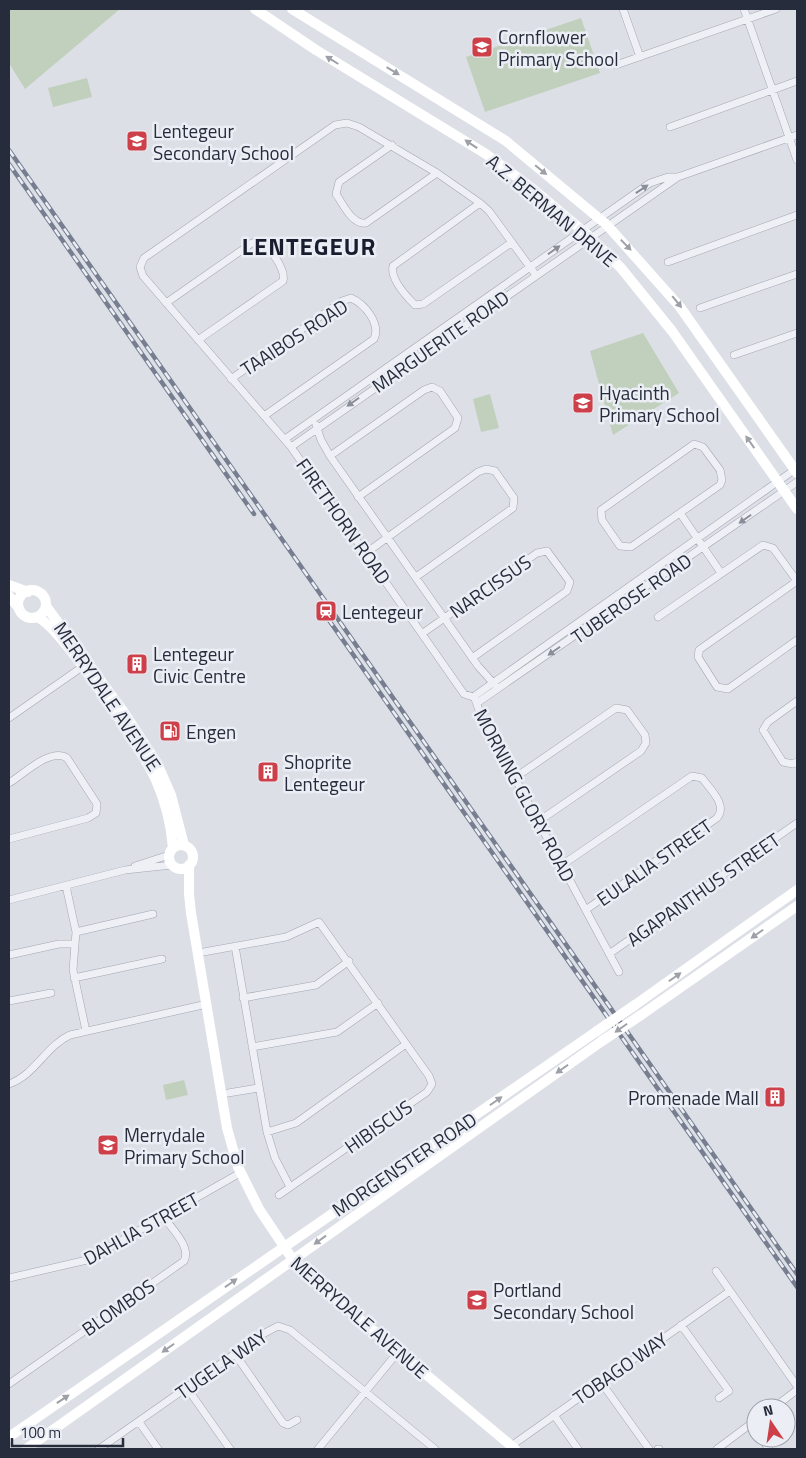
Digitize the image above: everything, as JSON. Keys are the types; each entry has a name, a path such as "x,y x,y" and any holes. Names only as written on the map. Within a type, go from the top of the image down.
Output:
{"main road":[{"name":"A.Z. BERMAN DRIVE","path":"255,9 316,50 486,154 533,189 586,234 621,268 672,331 797,509"},
{"name":"A.Z. BERMAN DRIVE","path":"292,9 506,141 603,222 680,307 797,470"},
{"path":"9,585 28,592 40,593 45,598 46,606 43,613 38,617 26,617 9,596"},
{"path":"19,608 20,600 28,592"},
{"name":"MERRYDALE AVENUE","path":"46,606 135,737 163,799 171,830 171,851"},
{"name":"MERRYDALE AVENUE","path":"38,617 50,625 157,763 166,785 184,846"},
{"path":"184,846 192,853 192,860 189,865 175,867 171,851 184,846"},
{"name":"MERRYDALE AVENUE","path":"189,865 189,894 230,1140 240,1173 254,1201 283,1247 320,1287 513,1448"},
{"name":"MERRYDALE AVENUE","path":"175,867 189,894"},
{"name":"MORGENSTER ROAD","path":"9,1437 635,1005 797,890"},
{"name":"MORGENSTER ROAD","path":"26,1449 602,1041 797,906"}],"street":[{"path":"623,9 640,57"},
{"path":"744,9 797,160"},
{"path":"616,65 776,9"},
{"path":"670,126 797,81"},
{"name":"FIRETHORN ROAD","path":"392,145 353,124 335,125 144,258 140,267 143,276 291,446 464,694 475,700"},
{"path":"586,234 603,222 616,219 678,177 797,135"},
{"path":"437,173 366,223 360,224 354,220 336,194 339,182 392,145 437,173 489,211 511,243 536,274"},
{"path":"603,222 610,211 650,183 668,177 678,177"},
{"path":"480,203 393,266 394,278 411,301 415,305 423,304 511,243"},
{"path":"668,262 797,215"},
{"name":"MARGUERITE ROAD","path":"285,439 529,267 586,234"},
{"name":"MARGUERITE ROAD","path":"291,446 536,274 586,234"},
{"path":"166,303 252,243 258,241 264,244 283,270 283,281 198,340"},
{"path":"700,308 797,274"},
{"name":"TAAIBOS ROAD","path":"231,379 342,301 351,298 359,302 376,325 377,332 374,339 264,416"},
{"path":"734,355 797,333"},
{"path":"330,456 424,390 432,387 440,391 458,418 455,428 358,497"},
{"name":"FIRETHORN ROAD","path":"312,420 318,427 321,440 330,456 358,497 486,678 498,689"},
{"path":"698,444 703,447 720,470 722,480 720,485 680,513 636,544 624,548 620,546 600,515 604,506 689,447 698,444"},
{"path":"366,553 478,472 491,468 499,475 514,498 513,508 416,577"},
{"name":"TUBEROSE ROAD","path":"475,700 493,683 797,470"},
{"name":"TUBEROSE ROAD","path":"475,700 498,689 797,482"},
{"path":"680,513 721,573"},
{"path":"658,617 757,548 768,544 797,581 699,650 698,656 717,687 728,689 797,640"},
{"name":"NARCISSUS","path":"423,633 537,553 547,551 570,582 567,591 472,658"},
{"path":"9,718 82,666"},
{"name":"MORNING GLORY ROAD","path":"475,700 480,713 619,972"},
{"path":"797,701 768,722 763,730 783,762 792,764 797,762"},
{"path":"516,777 616,708 627,710 644,735 646,743 641,751 539,821"},
{"path":"9,783 51,755 60,754 67,758 97,804 96,812 88,818 9,839"},
{"name":"EULALIA STREET","path":"562,865 692,776 702,778 720,804 721,811 717,818 586,909"},
{"name":"AGAPANTHUS STREET","path":"609,954 797,823"},
{"path":"9,900 125,870 171,851"},
{"path":"125,870 175,867"},
{"path":"66,886 76,932 74,978 86,1031"},
{"path":"76,932 152,914"},
{"name":"HIBISCUS","path":"198,953 286,937 318,922 349,961 430,1076 432,1084 428,1092 279,1195"},
{"path":"9,954 59,944 75,944"},
{"path":"235,946 267,1132 275,1158 290,1187"},
{"path":"74,978 162,958"},
{"path":"243,998 316,985 349,961"},
{"path":"9,1001 51,993"},
{"path":"252,1047 337,1032 358,1019 378,1003"},
{"path":"9,1084 22,1078 61,1040 86,1031 207,1004"},
{"path":"267,1132 296,1123 406,1044"},
{"path":"222,1094 258,1088"},
{"name":"DAHLIA STREET","path":"9,1278 87,1260 240,1173"},
{"name":"BLOMBOS","path":"9,1384 184,1261 186,1255 185,1248 163,1216"},
{"path":"716,1271 797,1386"},
{"name":"TOBAGO WAY","path":"513,1448 554,1415 730,1290"},
{"path":"681,1325 729,1391 719,1398"},
{"name":"TUGELA WAY","path":"99,1449 272,1328 285,1327 434,1449"},
{"path":"318,1449 398,1352"},
{"path":"234,1354 283,1423 288,1424 297,1420"},
{"path":"601,1382 648,1449"},
{"path":"187,1388 230,1449"},
{"path":"786,1398 797,1390"},
{"path":"554,1415 578,1449"},
{"path":"138,1422 158,1449"},
{"path":"718,1449 746,1427"}],"green space":[{"path":"9,9 120,9 25,89 9,63"},
{"path":"581,18 600,73 485,112 466,57"},
{"path":"87,78 92,97 53,107 48,88"},
{"path":"643,333 679,393 613,435 590,351"},
{"path":"490,394 499,428 481,432 473,399"},
{"path":"184,1080 188,1095 166,1100 163,1085"}],"railway":[{"path":"9,150 797,1274"},
{"path":"9,164 254,514"},
{"path":"319,606 797,1287"}],"place":[{"name":"Cornflower Primary School","path":"482,47"},
{"name":"Lentegeur Secondary School","path":"137,141"},
{"name":"Hyacinth Primary School","path":"583,403"},
{"name":"Lentegeur","path":"326,611"},
{"name":"Lentegeur Civic Centre","path":"137,664"},
{"name":"Engen","path":"170,731"},
{"name":"Shoprite Lentegeur","path":"268,772"},
{"name":"Promenade Mall","path":"775,1097"},
{"name":"Merrydale Primary School","path":"108,1145"},
{"name":"Portland Secondary School","path":"477,1300"}],"district":[{"name":"LENTEGEUR","path":"309,246"}]}
